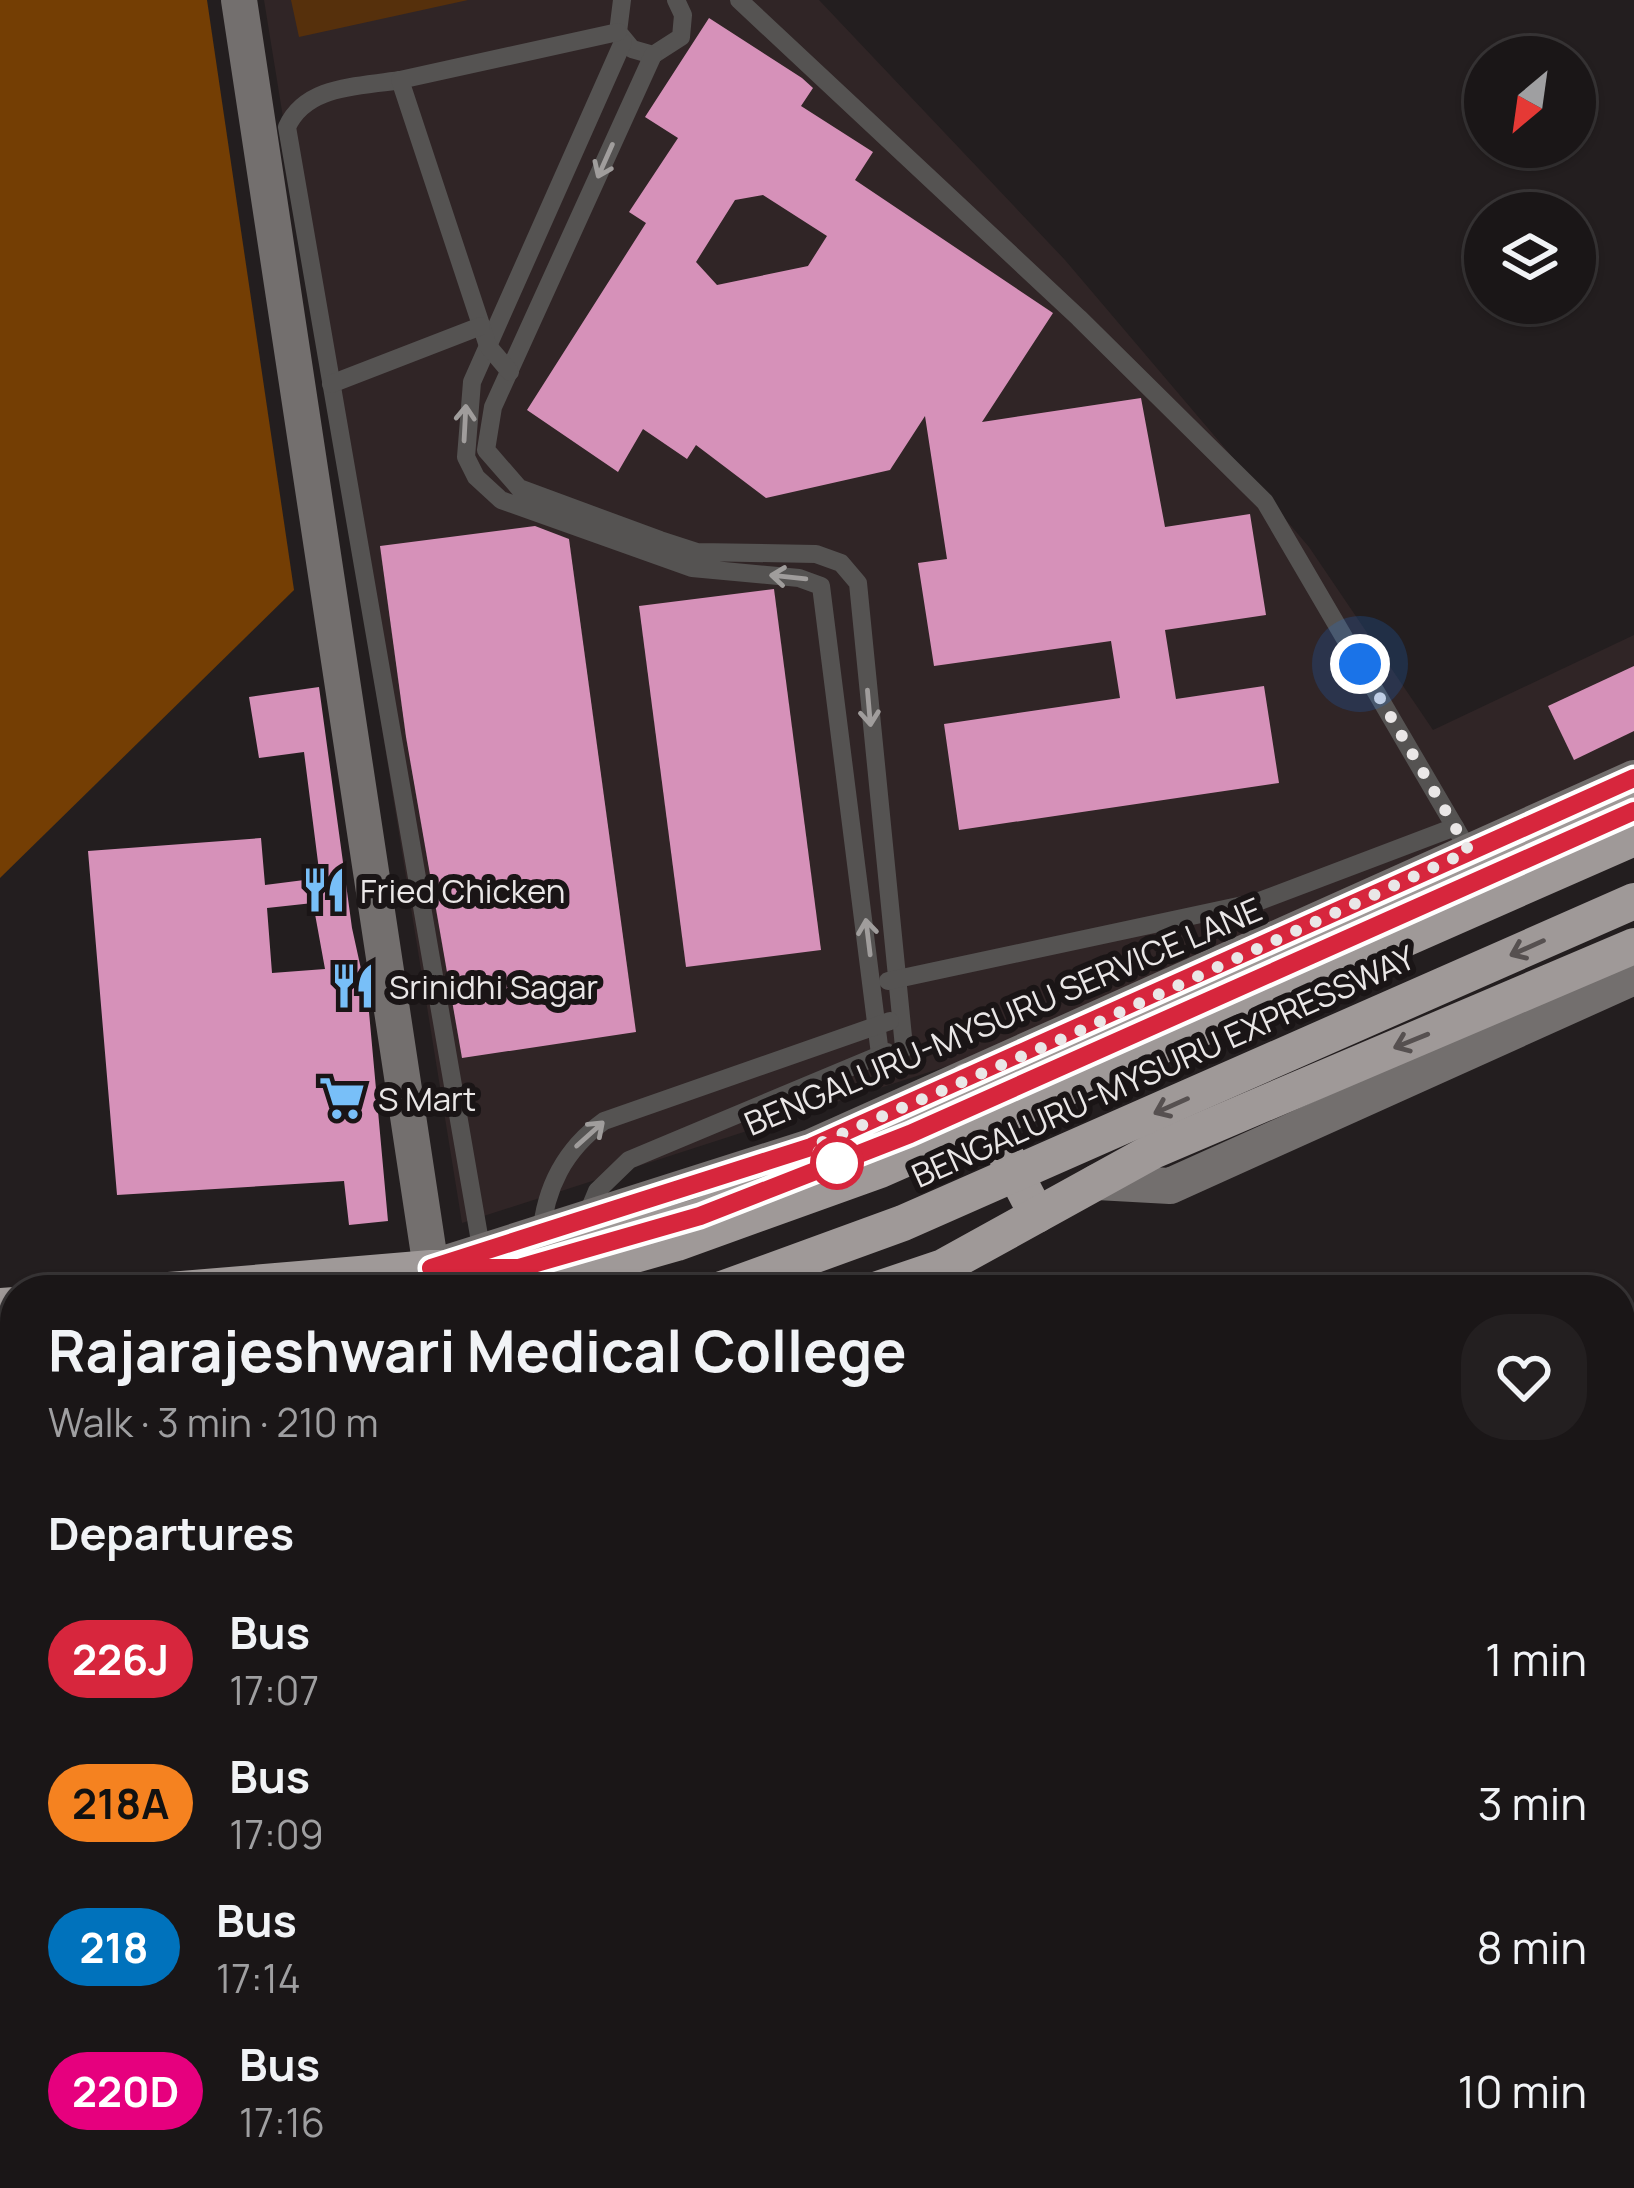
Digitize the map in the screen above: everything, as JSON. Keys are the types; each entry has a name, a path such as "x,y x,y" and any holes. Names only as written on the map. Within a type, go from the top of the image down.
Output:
{"highway":[{"path":"431,1268 519,1268 700,1216 972,1092 1634,811"},
{"path":"564,1275 677,1243 880,1170 1634,838"},
{"name":"BENGALURU-MYSURU EXPRESSWAY","path":"759,1275 943,1206 1634,901"},
{"path":"920,1275 944,1267 1153,1151 1634,946"},
{"path":"972,1092 1037,1215"},
{"name":"BENGALURU-MYSURU SERVICE LANE","path":"348,1275 431,1268"}],"street":[{"path":"239,0 431,1268"},
{"name":"BENGALURU-MYSURU SERVICE LANE","path":"431,1268 972,1092 1462,839 1634,778"},
{"path":"1097,1182 1170,1186 1634,977"}],"lane":[{"path":"622,0 621,37 466,401 463,439 476,477 501,500 694,560 821,586 880,1054"},
{"path":"739,0 1046,286 1265,502 1462,839 1256,902 874,985"},
{"path":"685,1 680,37 653,55 510,372 486,428 486,451 519,488 694,560 816,554 841,563 858,583 904,1047 895,1063 880,1054"},
{"path":"482,1253 456,1127 407,795 287,127 297,105 319,94 621,37 653,55"},
{"path":"400,80 488,346 510,372"},
{"path":"331,384 482,326"},
{"path":"541,1236 553,1180 575,1147 604,1121 899,1017"},
{"path":"584,1222 597,1191 629,1160 880,1054"}],"shaded area":[{"path":"0,0 207,0 294,590 0,878"},
{"path":"264,0 819,0 1065,260 1309,547 1433,730 1634,635 1634,764 951,1065 462,1223"},
{"path":"291,0 468,0 299,37"}],"building":[{"path":"709,18 802,78 813,88 801,106 873,152 855,180 1053,313 982,422 1141,398 1165,527 1250,514 1266,615 1165,630 1176,699 1264,686 1279,783 959,830 944,724 1120,698 1111,641 934,666 918,563 947,559 925,416 890,470 766,498 696,445 687,459 643,429 618,472 527,410 646,223 629,212 678,138 645,117","holes":["763,195 827,236 808,266 717,285 696,262 735,200"]},
{"path":"535,526 569,539 636,1032 462,1058 406,737 380,546"},
{"path":"774,589 821,950 686,967 639,606"},
{"path":"1634,666 1634,731 1574,760 1548,706"},
{"path":"319,687 352,928 368,1001 388,1221 349,1225 344,1181 117,1195 88,851 261,838 265,885 320,878 304,752 259,758 249,697","holes":["313,903 325,969 272,973 267,908"]}],"bus line":[{"name":"226J","path":"1634,778 1064,1038 811,1147 431,1268 519,1268 700,1216 910,1134 1634,811"}],"place":[{"name":"Fried Chicken","path":"324,890"},
{"name":"Srinidhi Sagar","path":"353,986"},
{"name":"S Mart","path":"342,1098"}],"route":[{"path":"837,1163 811,1147 1064,1038 1469,851 1360,664"}]}
